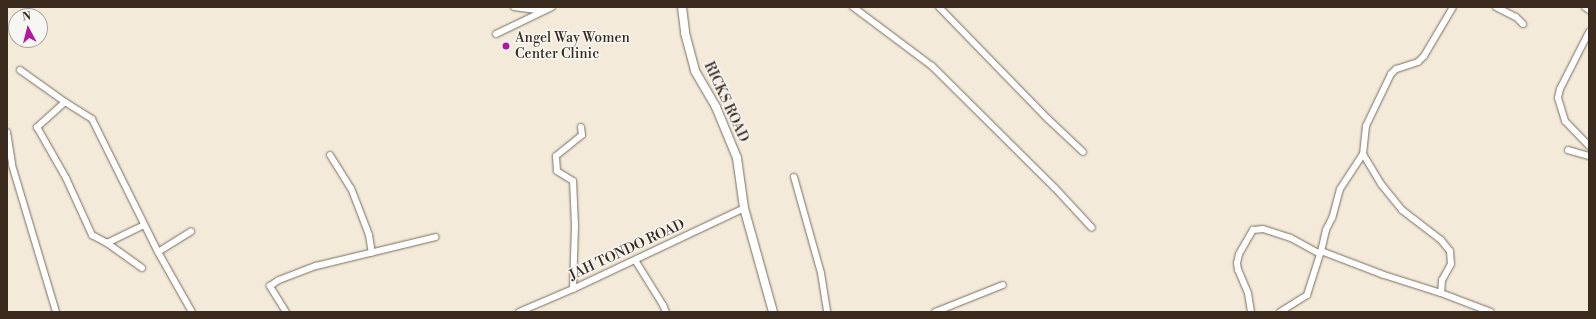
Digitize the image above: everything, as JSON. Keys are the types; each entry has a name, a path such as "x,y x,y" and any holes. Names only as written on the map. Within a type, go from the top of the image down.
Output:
{"street":[{"path":"514,7 542,11"},
{"path":"496,34 552,7"},
{"name":"RICKS ROAD","path":"682,7 685,34 695,71 716,107 737,158 744,208 773,312"},
{"path":"853,7 902,46 914,51 932,66 1055,188 1092,228"},
{"path":"939,7 1048,120 1083,152"},
{"path":"1280,312 1307,295 1340,189 1363,154 1366,126 1391,74 1396,69 1418,62 1424,56 1453,7"},
{"path":"1496,7 1516,17 1523,24"},
{"path":"1586,7 1589,10"},
{"path":"1589,32 1560,88 1558,98 1565,121 1589,146"},
{"path":"20,70 92,119 144,225 192,312"},
{"path":"65,102 37,127 66,178 92,235 107,243 142,268"},
{"path":"573,289 575,226 573,181 557,171 556,156 582,136 581,126"},
{"path":"7,132 12,165 56,312"},
{"path":"1568,150 1589,156"},
{"path":"1363,154 1381,184 1402,210 1442,240 1450,251 1451,264 1442,280 1441,293"},
{"path":"330,155 351,188 369,235 372,253"},
{"path":"794,177 821,273 827,312"},
{"name":"JAH TONDO ROAD","path":"519,312 531,310 744,208"},
{"path":"107,243 144,225"},
{"path":"1251,312 1248,293 1238,270 1237,263 1239,254 1253,230 1263,228 1291,238 1321,253 1441,293 1491,312"},
{"path":"158,252 191,230"},
{"path":"286,312 270,286 275,283 316,266 436,237"},
{"path":"635,260 666,312"},
{"path":"935,312 1004,285"}],"place":[{"name":"Angel Way Women Center Clinic","path":"506,46"}]}
